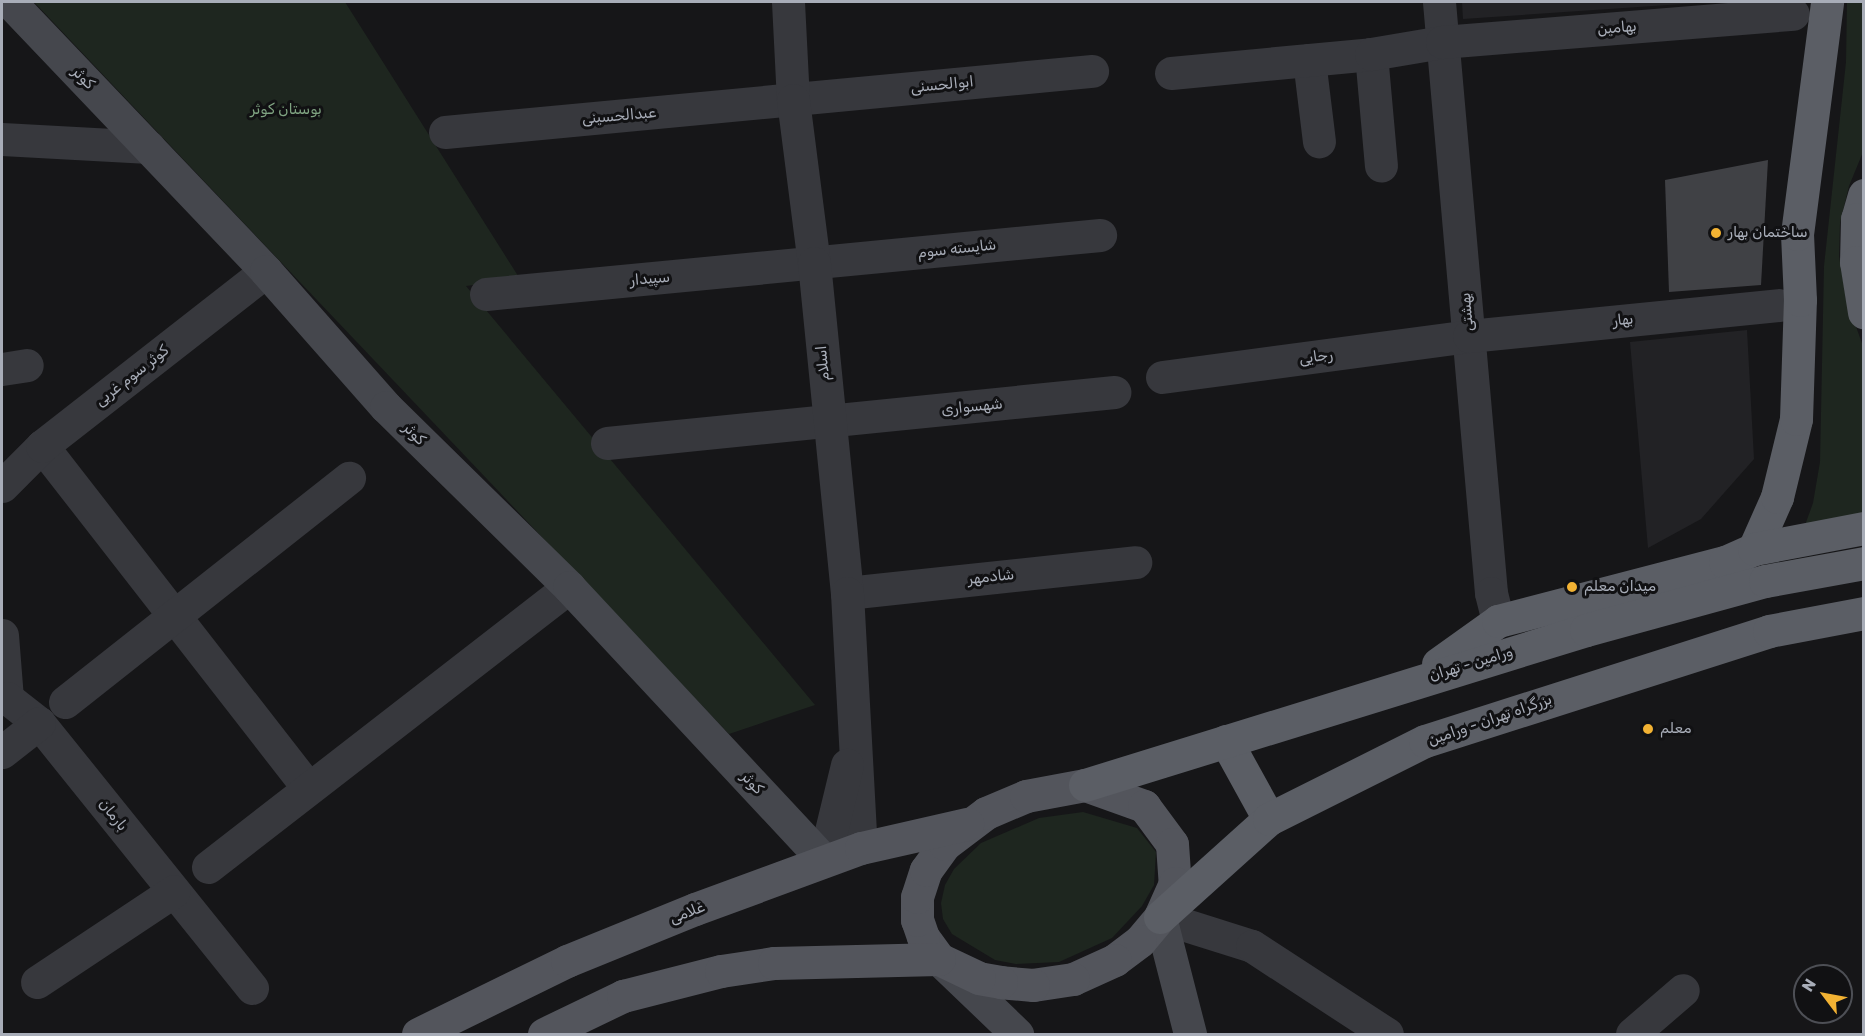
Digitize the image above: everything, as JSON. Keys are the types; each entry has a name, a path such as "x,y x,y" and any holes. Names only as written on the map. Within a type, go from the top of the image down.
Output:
{"highway":[{"path":"1754,549 1777,497 1796,419 1800,300 1797,234 1827,2"},
{"path":"1863,195 1857,219 1856,262 1863,312"},
{"path":"1412,682 1498,621 1725,562 1754,549 1863,528"},
{"name":"ورامین - تهران","path":"1085,785 1412,682 1766,581 1863,563"},
{"name":"بزرگراه تهران - ورامین","path":"1160,917 1269,819 1425,741 1769,631 1863,613"},
{"path":"1226,741 1269,819"}],"main road":[{"name":"کوثر","path":"10,2 266,271 386,407 569,588 825,860"},
{"path":"544,1035 623,996 721,970 774,963 939,959 979,978 1033,985 1073,979 1115,960 1140,941 1160,917 1175,883 1172,844 1144,806 1085,785 1026,796 968,824 926,870 917,897 917,920 923,937 939,959 1017,1035"},
{"name":"غلامی","path":"418,1035 567,961 825,860 861,848 968,824"},
{"path":"1160,917 1190,1035"}],"street":[{"name":"اسلام","path":"788,2 793,100 814,263 847,592 861,848"},
{"name":"بهشتی","path":"1439,2 1491,593 1498,621"},
{"name":"بهامین","path":"1171,73 1371,54 1442,42 1793,14"},
{"path":"1371,54 1381,166"},
{"path":"1309,60 1318,141"},
{"name":"ابوالحسنی","path":"793,100 1092,71"},
{"name":"عبدالحسینی","path":"445,132 793,100"},
{"path":"2,139 149,147"},
{"name":"شایسته سوم","path":"814,263 1100,235"},
{"name":"سپیدار","path":"486,294 814,263"},
{"name":"کوثر سوم غربی","path":"2,486 42,447 266,271"},
{"name":"بهار","path":"1469,336 1778,305"},
{"name":"رجایی","path":"1162,377 1469,336"},
{"name":"شهسواری","path":"607,442 829,423 1114,392"},
{"path":"42,447 309,788"},
{"path":"65,702 349,478"},
{"name":"شادمهر","path":"847,592 1135,562"},
{"path":"208,867 569,588"},
{"name":"بارمان","path":"2,635 7,698 39,723 252,988"},
{"path":"2,752 39,723"},
{"path":"825,860 856,725"},
{"path":"37,982 174,891"},
{"path":"1160,917 1252,946 1387,1035"},
{"path":"1632,1035 1683,990"}],"shaded area":[{"path":"1462,2 1712,2 1463,19"},
{"path":"1747,330 1754,459 1701,519 1648,548 1630,342"}],"green space":[{"name":"بوستان کوثر","path":"34,2 345,2 520,279 466,286 815,705 729,734"},
{"path":"1847,2 1863,2 1863,152 1849,186 1840,223 1839,256 1846,299 1863,346 1863,515 1804,528 1813,503 1820,462 1824,266 1846,62"},
{"path":"1083,812 1137,828 1156,852 1154,885 1142,906 1112,938 1059,962 1016,964 995,960 952,934 943,919 941,903 945,885 954,869 981,843 1039,818"}],"building":[{"name":"ساختمان بهار","path":"1768,160 1761,285 1669,292 1665,180"}],"place":[{"name":"ساختمان بهار","path":"1716,233"},
{"name":"میدان معلم","path":"1572,587"},
{"name":"معلم","path":"1648,729"}]}
